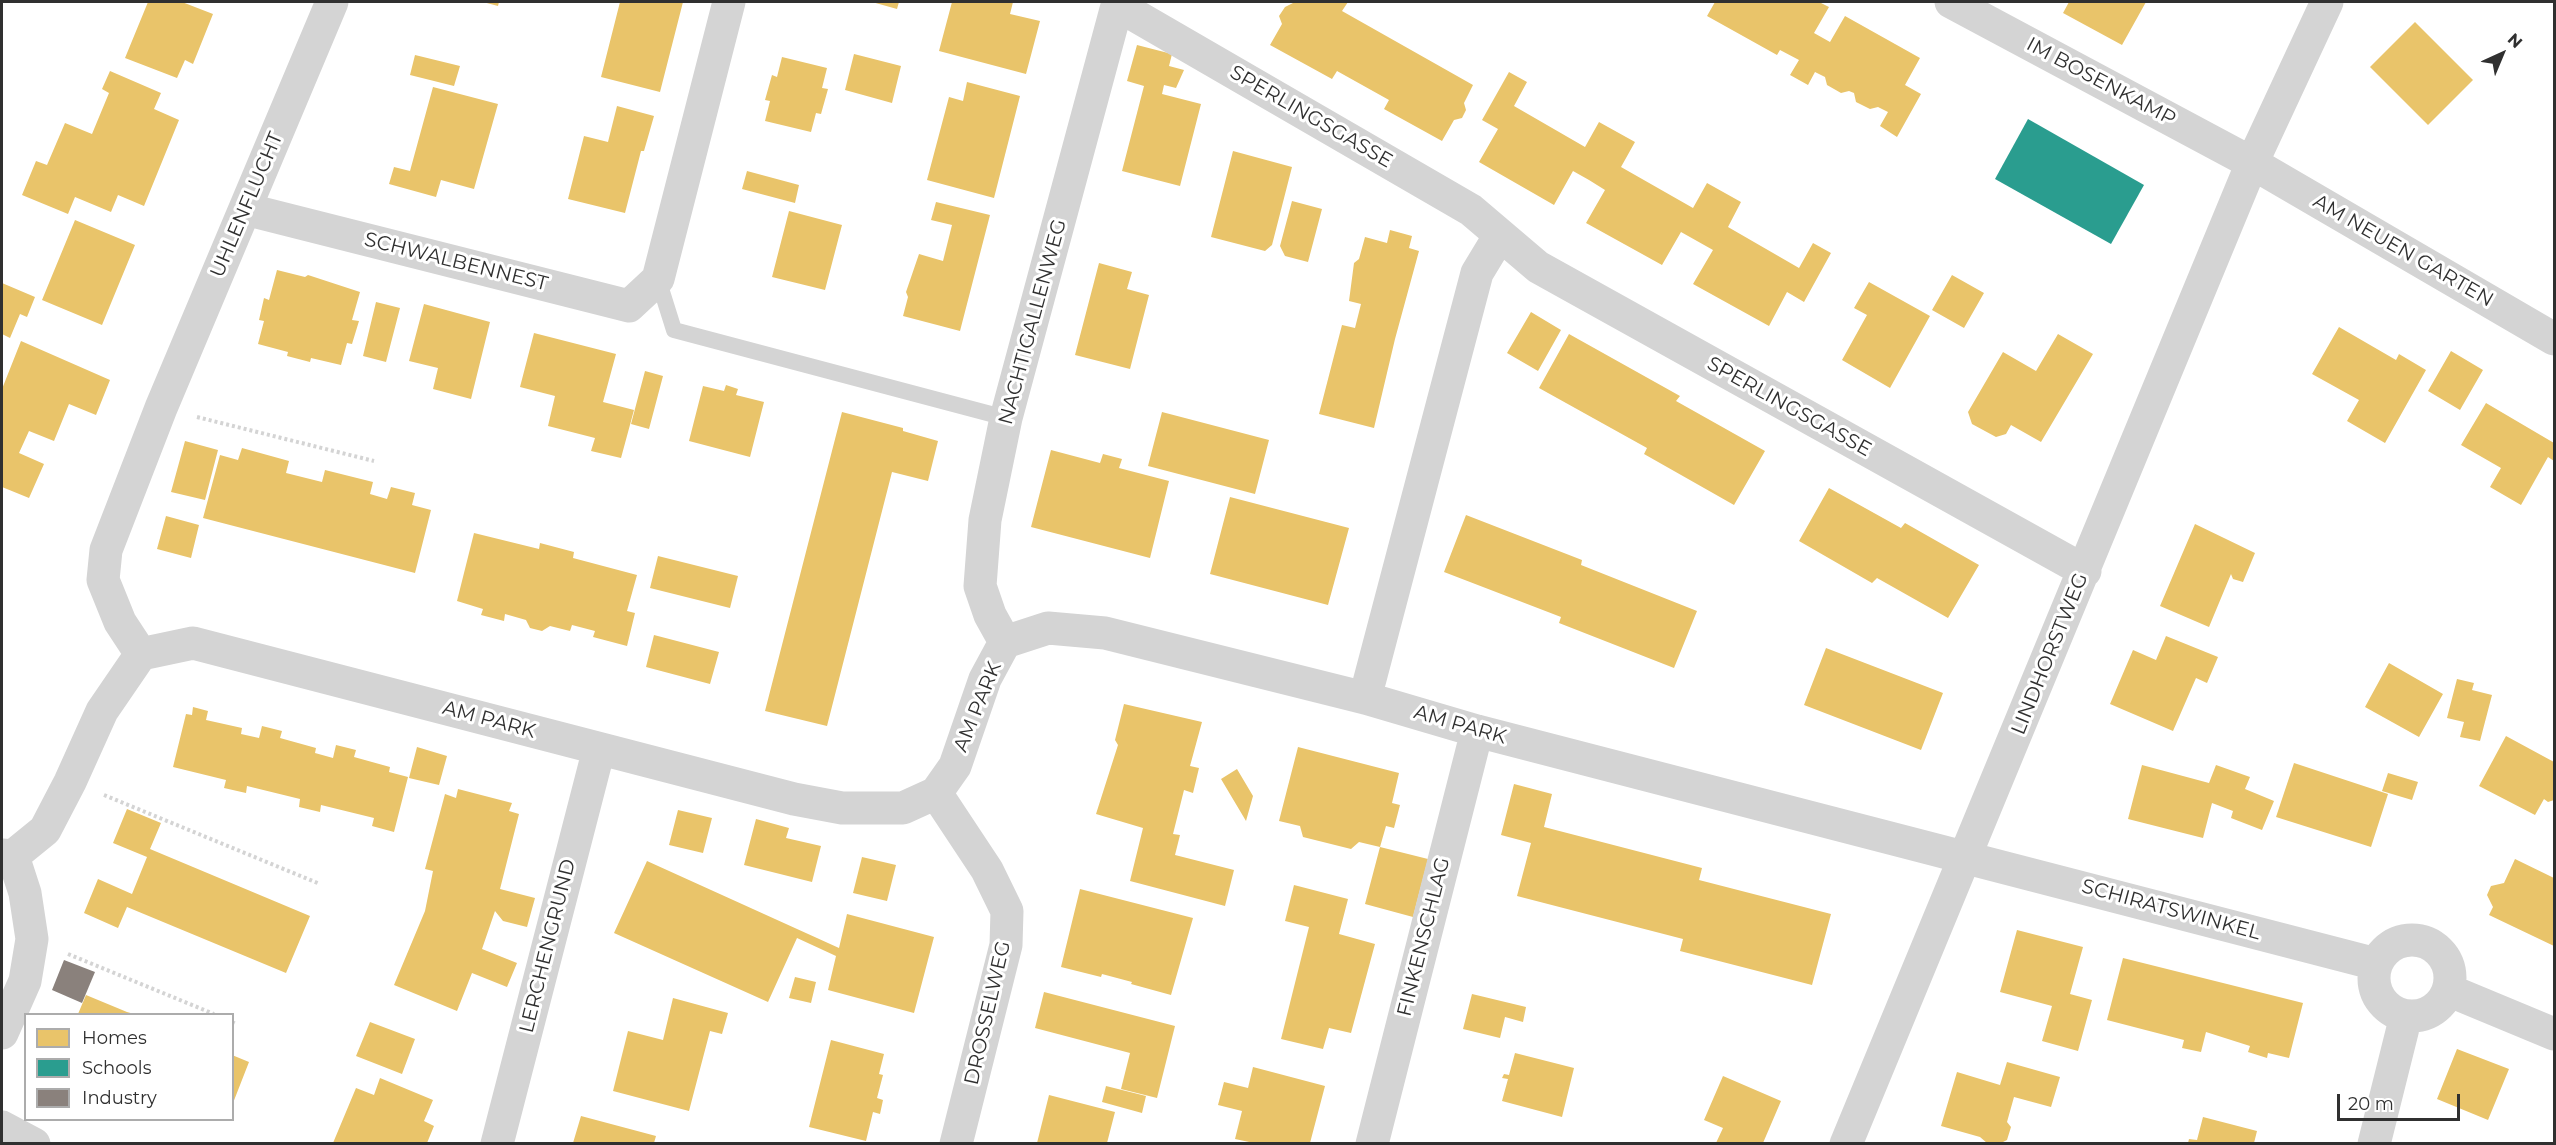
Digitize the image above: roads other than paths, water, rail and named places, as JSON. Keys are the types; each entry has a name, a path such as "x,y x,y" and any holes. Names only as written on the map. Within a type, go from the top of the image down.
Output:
{"street":[{"name":"UHLENFLUCHT","path":"141,654 120,622 103,580 106,550 161,408 332,2"},
{"path":"658,279 729,2"},
{"name":"IM BOSENKAMP","path":"1951,2 2252,163"},
{"name":"LINDHORSTWEG","path":"1846,1143 2085,571 2252,163 2326,2"},
{"name":"SPERLINGSGASSE","path":"1115,3 1471,210 1538,267 2085,571"},
{"name":"NACHTIGALLENWEG","path":"1005,642 990,615 980,586 985,520 1006,418 1115,3"},
{"name":"AM NEUEN GARTEN","path":"2252,163 2554,339"},
{"name":"SCHWALBENNEST","path":"245,209 629,306 658,279"},
{"path":"1365,698 1476,273 1500,235"},
{"name":"AM PARK","path":"141,654 193,643 794,799 842,808 903,808 936,794 955,766 985,679 1005,642 1048,628 1105,633 1365,698 1477,731 1966,857"},
{"path":"2,1033 25,981 32,939 25,893 7,855 45,830 70,782 102,711 141,654"},
{"name":"FINKENSCHLAG","path":"1372,1143 1477,731"},
{"name":"LERCHENGRUND","path":"497,1143 599,749"},
{"name":"DROSSELWEG","path":"936,794 987,870 1007,911 1006,945 956,1143"},
{"name":"SCHIRATSWINKEL","path":"1966,857 2376,964"},
{"path":"2410,940 2425,942 2437,950 2446,961 2450,975 2448,990 2442,1002 2432,1011 2419,1016 2406,1016 2393,1011 2376,991 2373,978 2376,964 2384,951 2396,943 2410,940"},
{"path":"2448,990 2554,1034"},
{"path":"2374,1143 2406,1016"},
{"path":"2,1127 34,1143"}],"lane":[{"path":"658,279 674,330 1006,418"}]}
